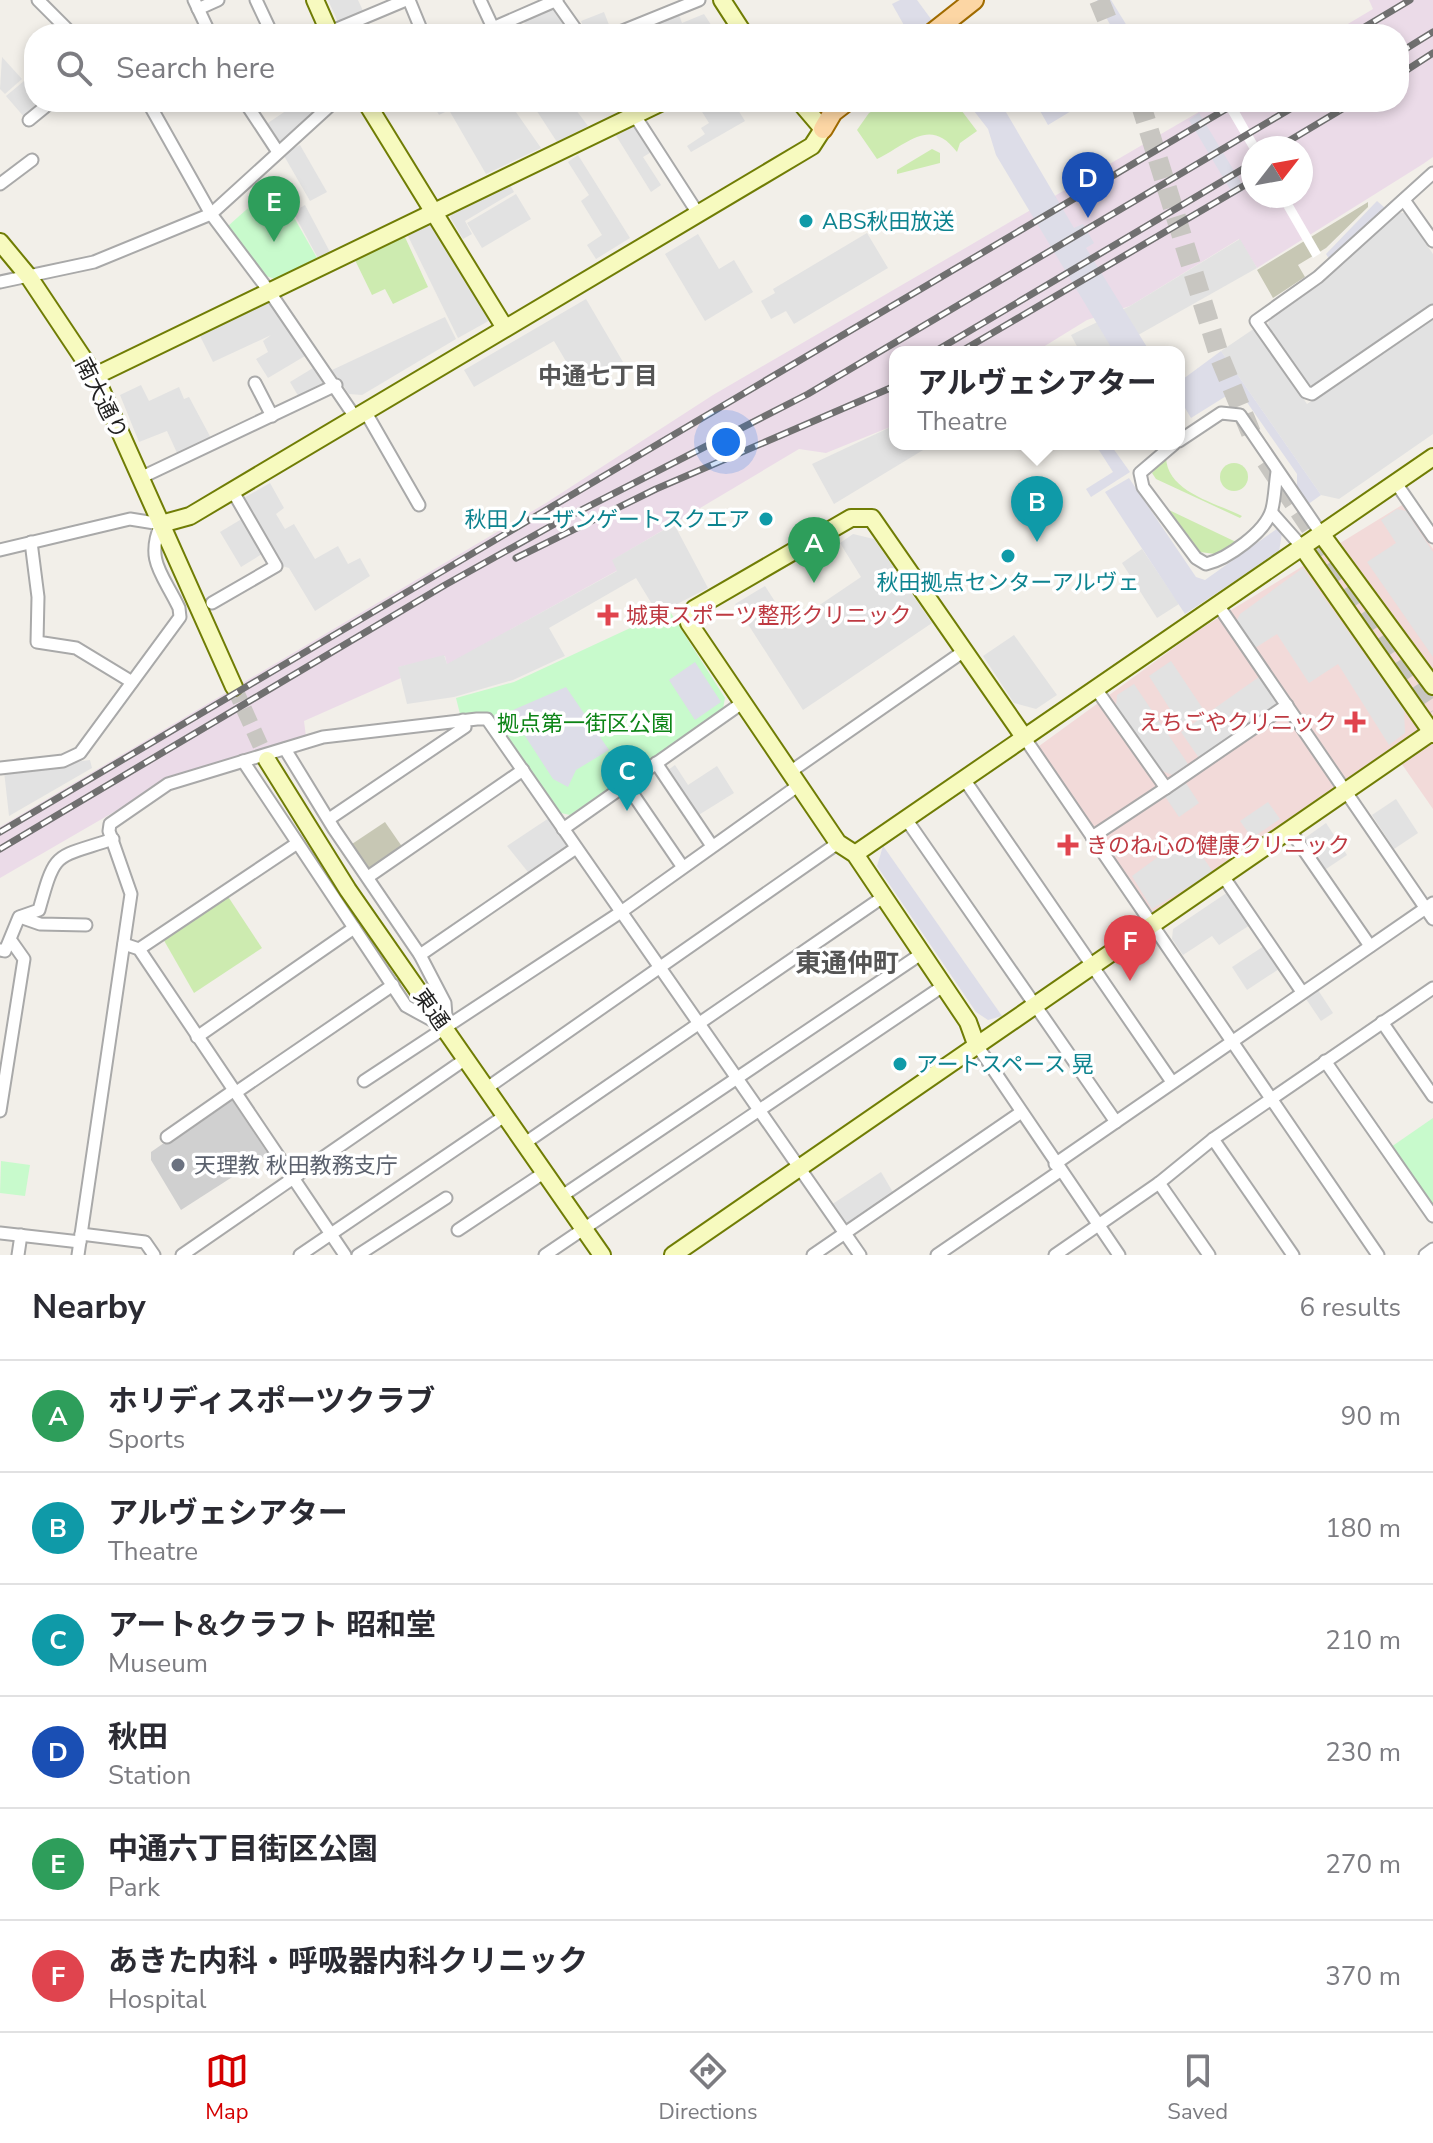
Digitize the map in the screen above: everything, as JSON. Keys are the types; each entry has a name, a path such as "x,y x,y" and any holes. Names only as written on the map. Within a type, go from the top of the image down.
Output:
{"main road":[{"path":"944,24 974,0"},
{"path":"823,129 833,112"}],"street":[{"path":"38,0 62,24"},
{"path":"205,24 196,5 218,0"},
{"path":"256,0 267,24"},
{"path":"315,0 324,24"},
{"path":"350,24 408,0 419,24"},
{"path":"480,0 491,24"},
{"path":"508,24 556,0 572,24"},
{"path":"640,24 699,0"},
{"path":"722,0 738,24"},
{"path":"29,120 39,112"},
{"path":"154,112 211,214 360,414 419,505"},
{"path":"252,112 278,152"},
{"path":"0,282 94,262 211,214 323,112"},
{"path":"372,112 505,328"},
{"path":"95,376 434,211 624,112"},
{"path":"632,112 699,215"},
{"path":"0,550 130,519 161,524 190,516 812,146 823,129 809,112"},
{"path":"0,184 32,160"},
{"path":"1433,173 1318,277 1256,321 1306,392 1312,394 1433,311"},
{"path":"1404,200 1433,241"},
{"name":"南大通り","path":"0,242 29,277 95,376 161,524"},
{"path":"255,383 272,416"},
{"path":"140,478 336,385"},
{"path":"1185,437 1221,413 1240,415 1277,472 1433,686"},
{"path":"1167,450 1140,473 1143,487 1196,558 1206,564 1216,562 1254,535 1272,513 1277,472"},
{"path":"855,854 1433,457"},
{"path":"1396,483 1433,537"},
{"path":"212,603 276,566 232,490"},
{"path":"673,1255 1433,732 1303,548 1272,513"},
{"path":"1119,1255 1020,1113 976,1044 968,1022 855,854 838,843 689,623 694,609 851,518 872,518 1378,1255"},
{"path":"0,768 73,759 180,617 179,608 153,556 152,546 161,524"},
{"path":"161,524 234,687"},
{"path":"31,542 38,597 37,642 76,648 132,682"},
{"path":"1218,605 1429,906 1433,919"},
{"path":"364,1081 621,912 712,846 794,779 964,651"},
{"path":"1096,689 1166,788"},
{"path":"563,829 742,703"},
{"path":"1092,837 1287,705"},
{"path":"78,1255 131,894 110,824 168,784 323,737 487,719 860,1255"},
{"path":"329,819 465,727 463,720"},
{"path":"285,749 420,955 445,1003 447,1029"},
{"name":"東通","path":"267,760 348,890 602,1255"},
{"path":"243,761 406,1006 447,1029"},
{"path":"656,763 712,846"},
{"path":"368,877 523,770"},
{"path":"964,779 1172,1082"},
{"path":"626,784 682,866"},
{"path":"906,819 1116,1122"},
{"path":"1290,830 1370,946"},
{"path":"19,917 39,910 51,866 58,858 113,839"},
{"path":"487,1088 838,843"},
{"path":"139,949 296,844"},
{"path":"420,955 576,848"},
{"path":"1223,876 1302,992"},
{"path":"525,1143 883,897"},
{"path":"937,1255 1172,1082 1429,906"},
{"path":"19,917 40,924 86,925"},
{"path":"0,950 5,951 12,942 19,917"},
{"path":"197,1037 354,928"},
{"path":"0,1111 24,959 12,942"},
{"path":"124,944 139,949 345,1255"},
{"path":"562,1196 921,954"},
{"path":"167,1137 393,985"},
{"path":"545,1255 943,986"},
{"path":"1055,1255 1159,1183 1213,1139 1433,988"},
{"path":"1382,1022 1433,1096"},
{"path":"182,1255 467,1058"},
{"path":"1325,1061 1433,1216"},
{"path":"813,1255 1020,1113"},
{"path":"300,1255 506,1115"},
{"path":"1213,1139 1293,1255"},
{"path":"458,1230 545,1172"},
{"path":"1159,1183 1209,1255"},
{"path":"358,1255 446,1198"},
{"path":"0,1233 145,1242 154,1255"},
{"path":"18,1255 21,1235"},
{"path":"1425,1255 1433,1249"}],"shaded area":[{"path":"328,0 358,0 364,13 339,24"},
{"path":"900,0 917,0 935,24 903,24 892,4"},
{"path":"1097,0 1111,0 1126,24 1110,24"},
{"path":"1369,0 1433,0 1433,157 1257,268 1239,239 1130,306 1087,320 1045,346 889,346 889,427 826,453 799,449 613,560 618,570 447,665 445,656 399,667 401,678 304,721 306,737 164,783 0,878 0,827 546,503 713,395 1199,112 1409,112 1409,24 1348,24 1373,9"},
{"path":"554,4 568,24 525,24 522,18"},
{"path":"604,12 609,24 582,24 581,21"},
{"path":"678,12 682,23 704,14 710,24 649,24"},
{"path":"2,57 22,79 5,94 0,89"},
{"path":"24,81 24,112 32,112 25,118 6,96"},
{"path":"284,112 318,112 284,141 275,140 265,125"},
{"path":"450,112 516,112 541,148 486,174"},
{"path":"538,112 578,112 588,126 557,142"},
{"path":"702,112 739,112 745,121 691,152 687,146 705,134 701,128 709,123"},
{"path":"975,112 1006,112 1074,228 1083,224 1094,243 1086,248 1146,346 1110,346 996,155 988,129"},
{"path":"1041,112 1069,112 1048,125"},
{"path":"1199,113 1241,182 1241,192 1234,196 1189,120"},
{"path":"630,124 639,130 653,151 643,157 661,185 651,192 615,134"},
{"path":"300,145 327,192 310,201 283,154"},
{"path":"578,155 630,238 596,259 587,245 602,235 581,201 589,195 568,162"},
{"path":"509,183 514,192 465,221 472,234 463,239 450,217 454,212"},
{"path":"516,194 531,219 482,248 467,223"},
{"path":"1377,201 1385,208 1331,262 1326,254"},
{"path":"1368,202 1368,207 1326,248 1298,265 1305,277 1273,298 1257,270"},
{"path":"305,205 331,254 319,260 293,212"},
{"path":"1395,212 1405,213 1433,254 1433,305 1315,386 1306,384 1268,329 1269,318 1320,283"},
{"path":"430,221 492,319 458,338 407,234"},
{"path":"867,233 888,268 794,324 786,311 771,319 761,301 775,293 773,289"},
{"path":"698,234 719,269 734,260 753,292 705,321 665,254"},
{"path":"1240,239 1257,268 1119,346 1077,346 1071,335 1130,306"},
{"path":"586,299 623,362 581,387 554,341 474,387 464,370"},
{"path":"264,302 270,303 305,356 268,378 256,359 268,352 263,341 271,335 213,362 199,334"},
{"path":"445,317 456,339 362,395 349,394 332,370"},
{"path":"1433,318 1433,434 1339,499 1321,495 1221,351 1255,328 1307,404"},
{"path":"1221,351 1321,495 1307,505 1297,490 1297,474 1244,398 1231,393 1191,418 1185,408 1185,378"},
{"path":"313,368 326,388 300,399 290,382"},
{"path":"141,385 149,401 179,387 184,399 189,397 212,440 178,455 167,431 139,442 120,395"},
{"path":"889,428 889,450 923,450 834,504 812,464"},
{"path":"1099,450 1114,450 1130,472 1091,497 1086,489 1113,472"},
{"path":"1129,478 1196,577 1205,580 1278,528 1282,533 1279,552 1185,614 1105,492"},
{"path":"270,483 284,508 276,514 285,529 294,524 315,559 338,546 348,564 360,558 370,576 315,611 289,568 282,566 242,499"},
{"path":"1402,505 1433,549 1433,809 1399,760 1157,926 1035,749 1197,631"},
{"path":"1397,509 1406,511 1433,552 1433,657 1367,562 1396,543 1381,520"},
{"path":"245,517 265,552 241,567 220,532"},
{"path":"674,524 708,588 658,614 636,578 549,628 565,656 513,680 454,697 407,704 398,667 444,655 447,664 617,571 612,560"},
{"path":"853,534 874,539 932,623 803,710 735,604 765,586 790,625 861,577 840,543"},
{"path":"1142,549 1179,604 1157,618 1122,563"},
{"path":"1303,568 1404,710 1405,733 1389,745 1338,664 1309,683 1277,634 1255,648 1237,620 1240,614"},
{"path":"1014,635 1057,695 1036,709 1014,703 983,656"},
{"path":"1171,661 1203,709 1180,725 1149,676"},
{"path":"695,662 721,702 695,720 669,680"},
{"path":"1259,677 1278,703 1199,758 1181,732"},
{"path":"1134,684 1188,764 1172,775 1160,770 1116,706 1117,695"},
{"path":"566,687 609,750 576,770 568,787 553,779 514,719 513,710"},
{"path":"90,760 92,768 9,816 4,771"},
{"path":"675,765 688,785 717,766 734,793 697,816 668,770"},
{"path":"1184,780 1199,803 1179,817 1164,795"},
{"path":"1396,799 1418,833 1394,849 1372,815"},
{"path":"1268,802 1280,819 1252,838 1240,821"},
{"path":"549,818 567,846 528,872 507,846"},
{"path":"385,822 403,848 374,868 368,868 352,844"},
{"path":"1326,823 1347,855 1323,871 1302,840"},
{"path":"1188,835 1213,872 1152,909 1132,876"},
{"path":"883,846 1002,1016 988,1020 976,1012 877,866"},
{"path":"1228,892 1250,925 1219,945 1212,936 1183,955 1172,939 1173,929"},
{"path":"1264,946 1279,969 1247,990 1232,967"},
{"path":"1316,987 1333,1013 1321,1021 1304,996"},
{"name":"天理教 秋田教務支庁","path":"230,1097 268,1154 181,1210 151,1160 151,1152"},
{"path":"881,1172 894,1194 845,1224 831,1205"}],"green space":[{"path":"963,112 977,131 960,143 957,152 947,141 928,134 918,136 877,159 857,130 869,113"},
{"path":"932,149 940,153 940,163 897,174 897,170"},
{"path":"275,184 317,258 275,279 266,276 228,226"},
{"path":"404,235 428,287 393,304 385,289 372,295 354,258"},
{"path":"1166,457 1168,469 1183,487 1242,516 1240,518 1156,479 1152,473"},
{"path":"1234,463 1244,467 1248,477 1244,487 1234,491 1224,487 1220,477 1224,467"},
{"path":"1169,510 1236,542 1215,554 1200,552"},
{"name":"拠点第一街区公園","path":"669,610 725,698 723,709 570,815 561,813 492,715 461,718 456,698 514,682"},
{"path":"227,895 262,948 194,993 162,937"},
{"path":"1433,1118 1433,1210 1391,1147"},
{"path":"1,1161 30,1165 25,1196 0,1193"}],"pier":[{"path":"1228,112 1240,112 1253,136 1242,136"},
{"path":"1284,208 1295,208 1321,253 1313,258"}],"tunnel":[{"path":"1099,0 1109,24"},
{"path":"1143,112 1220,358 1251,433"},
{"path":"1266,461 1433,711"},
{"path":"234,687 267,760"}],"railway":[{"path":"1370,24 1410,0"},
{"path":"1409,47 1433,32"},
{"path":"1409,69 1433,53"},
{"path":"0,832 1221,112"},
{"path":"889,346 1285,112"},
{"path":"1297,136 1337,112"},
{"path":"944,346 1241,170"},
{"path":"970,346 1241,187"},
{"path":"0,849 445,585 560,521 808,394 889,346"},
{"path":"516,558 656,489 889,389"}],"place":[{"name":"秋田","path":"1088,218"},
{"name":"ABS秋田放送","path":"806,221"},
{"name":"中通六丁目街区公園","path":"274,242"},
{"name":"秋田ノーザンゲートスクエア","path":"766,519"},
{"name":"アルヴェシアター","path":"1037,542"},
{"name":"秋田拠点センターアルヴェ","path":"1008,556"},
{"name":"ホリディスポーツクラブ","path":"814,583"},
{"name":"城東スポーツ整形クリニック","path":"608,615"},
{"name":"えちごやクリニック","path":"1355,722"},
{"name":"アート&クラフト 昭和堂","path":"627,811"},
{"name":"きのね心の健康クリニック","path":"1068,845"},
{"name":"あきた内科・呼吸器内科クリニック","path":"1130,981"},
{"name":"アートスペース 晃","path":"900,1064"},
{"name":"天理教 秋田教務支庁","path":"178,1165"}],"district":[{"name":"中通七丁目","path":"598,376"},
{"name":"東通仲町","path":"847,963"}]}
